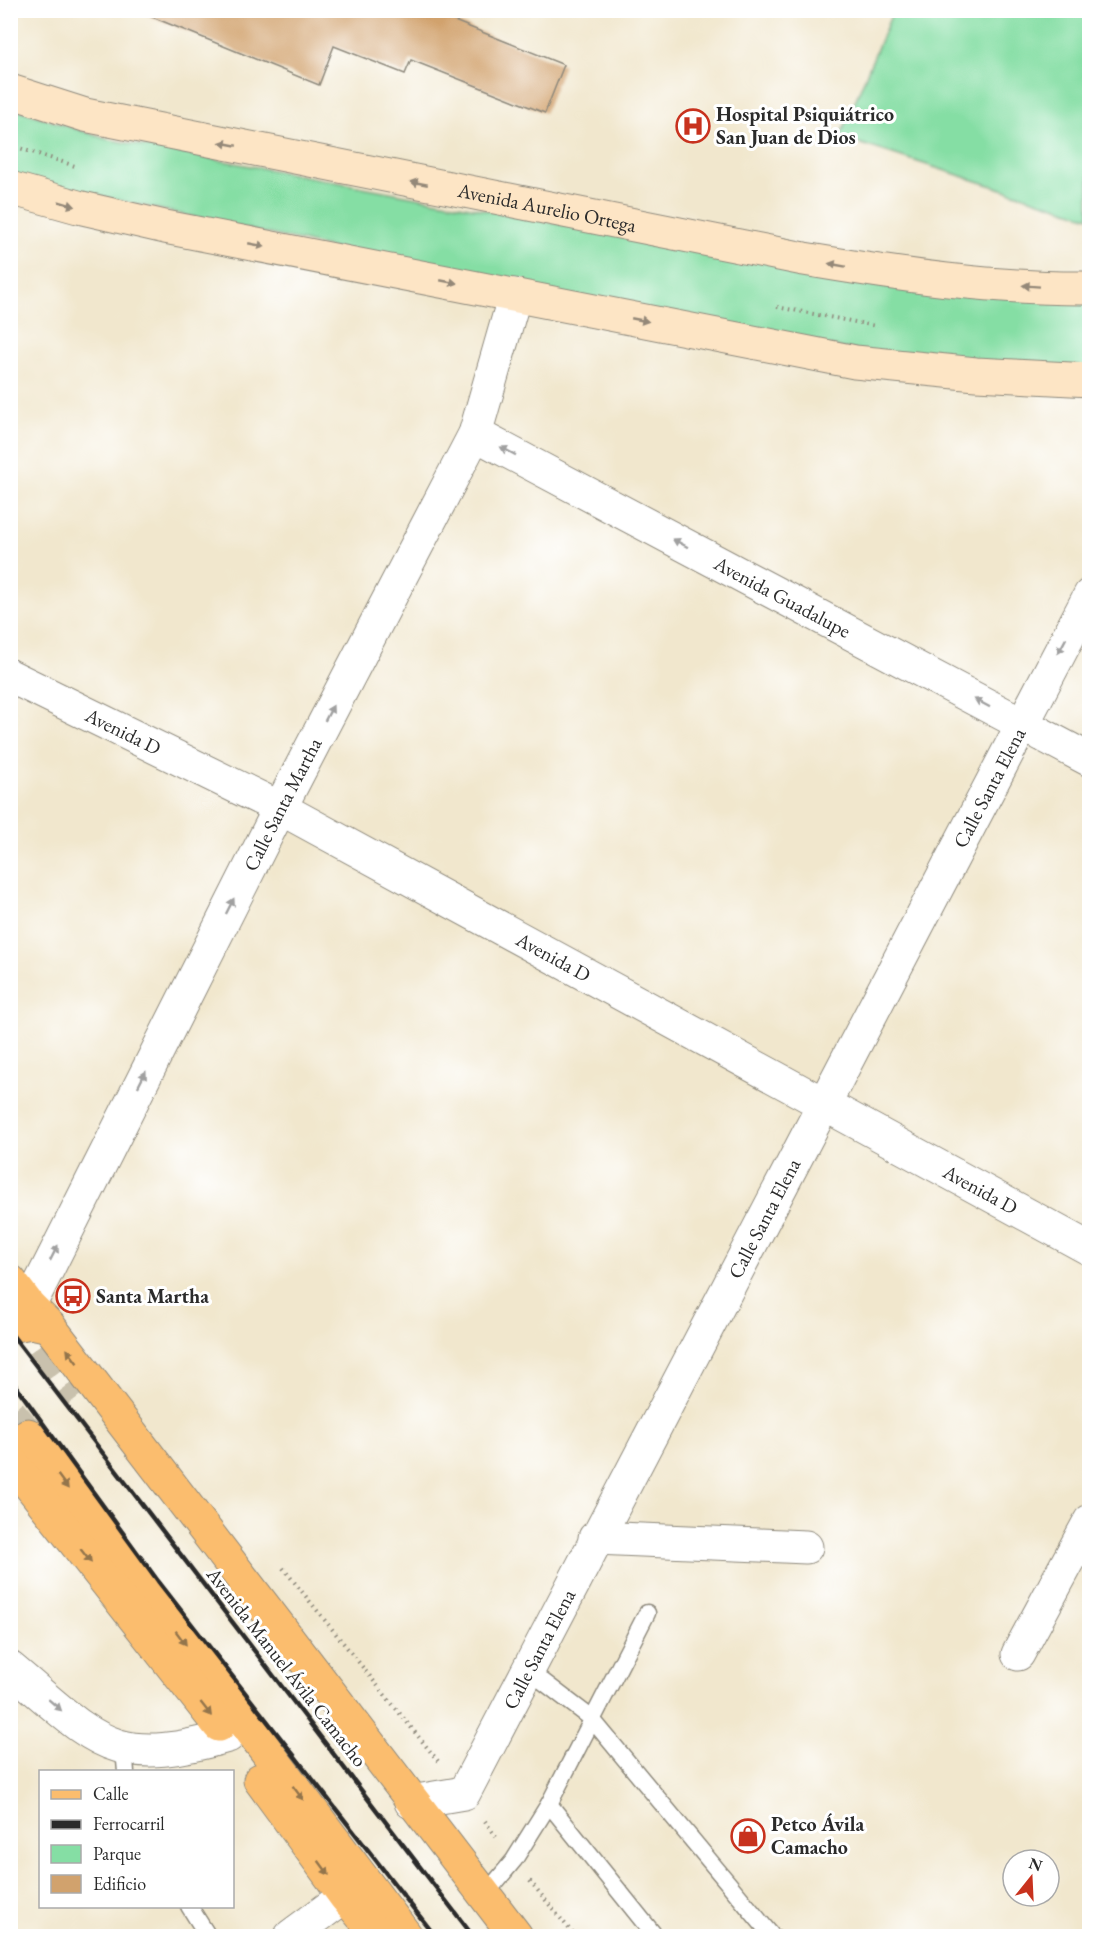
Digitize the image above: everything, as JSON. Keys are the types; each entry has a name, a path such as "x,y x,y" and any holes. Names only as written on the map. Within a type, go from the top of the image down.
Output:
{"main road":[{"name":"Avenida Aurelio Ortega","path":"10,91 85,115 804,259 887,273 962,281 1089,288"},
{"path":"10,188 78,207 165,227 855,362 976,374 1089,380"},
{"path":"25,1310 516,1936"},
{"name":"Avenida Manuel Ávila Camacho","path":"78,1397 496,1936"},
{"path":"19,1448 345,1896 379,1936"},
{"path":"19,1448 406,1936"}],"street":[{"name":"Calle Santa Martha","path":"25,1310 280,808 475,434 515,295"},
{"name":"Avenida Guadalupe","path":"475,434 1089,760"},
{"name":"Calle Santa Elena","path":"464,1793 1089,595"},
{"name":"Avenida D","path":"10,676 280,808 1089,1249"},
{"path":"1018,1654 1089,1521"},
{"path":"596,1538 806,1547"},
{"path":"10,1668 86,1732 125,1760 228,1736"},
{"path":"411,1802 464,1793"},
{"path":"291,1936 345,1896"}],"lane":[{"path":"483,1896 514,1860 549,1804 591,1718 647,1613"},
{"path":"528,1670 591,1718 772,1936"},
{"path":"549,1804 655,1936"},
{"path":"190,1908 206,1933"}],"path":[{"path":"10,145 78,167"},
{"path":"775,307 878,326"},
{"path":"277,1560 464,1793 574,1936"}],"green space":[{"path":"893,11 1089,11 1089,217 840,137"},
{"path":"10,107 106,139 555,223 1089,300 1089,372 873,354 466,278 11,176"}],"building":[{"path":"135,10 427,10 564,65 545,113 411,60 405,74 334,46 319,85"}],"tunnel":[{"path":"10,1306 78,1397"},
{"path":"10,1413 28,1435"}],"railway":[{"path":"10,1332 473,1936"},
{"path":"10,1378 158,1581 435,1936"}],"place":[{"name":"Hospital Psiquiátrico San Juan de Dios","path":"693,126"},
{"name":"Santa Martha","path":"73,1296"},
{"name":"Petco Ávila Camacho","path":"748,1836"}]}
